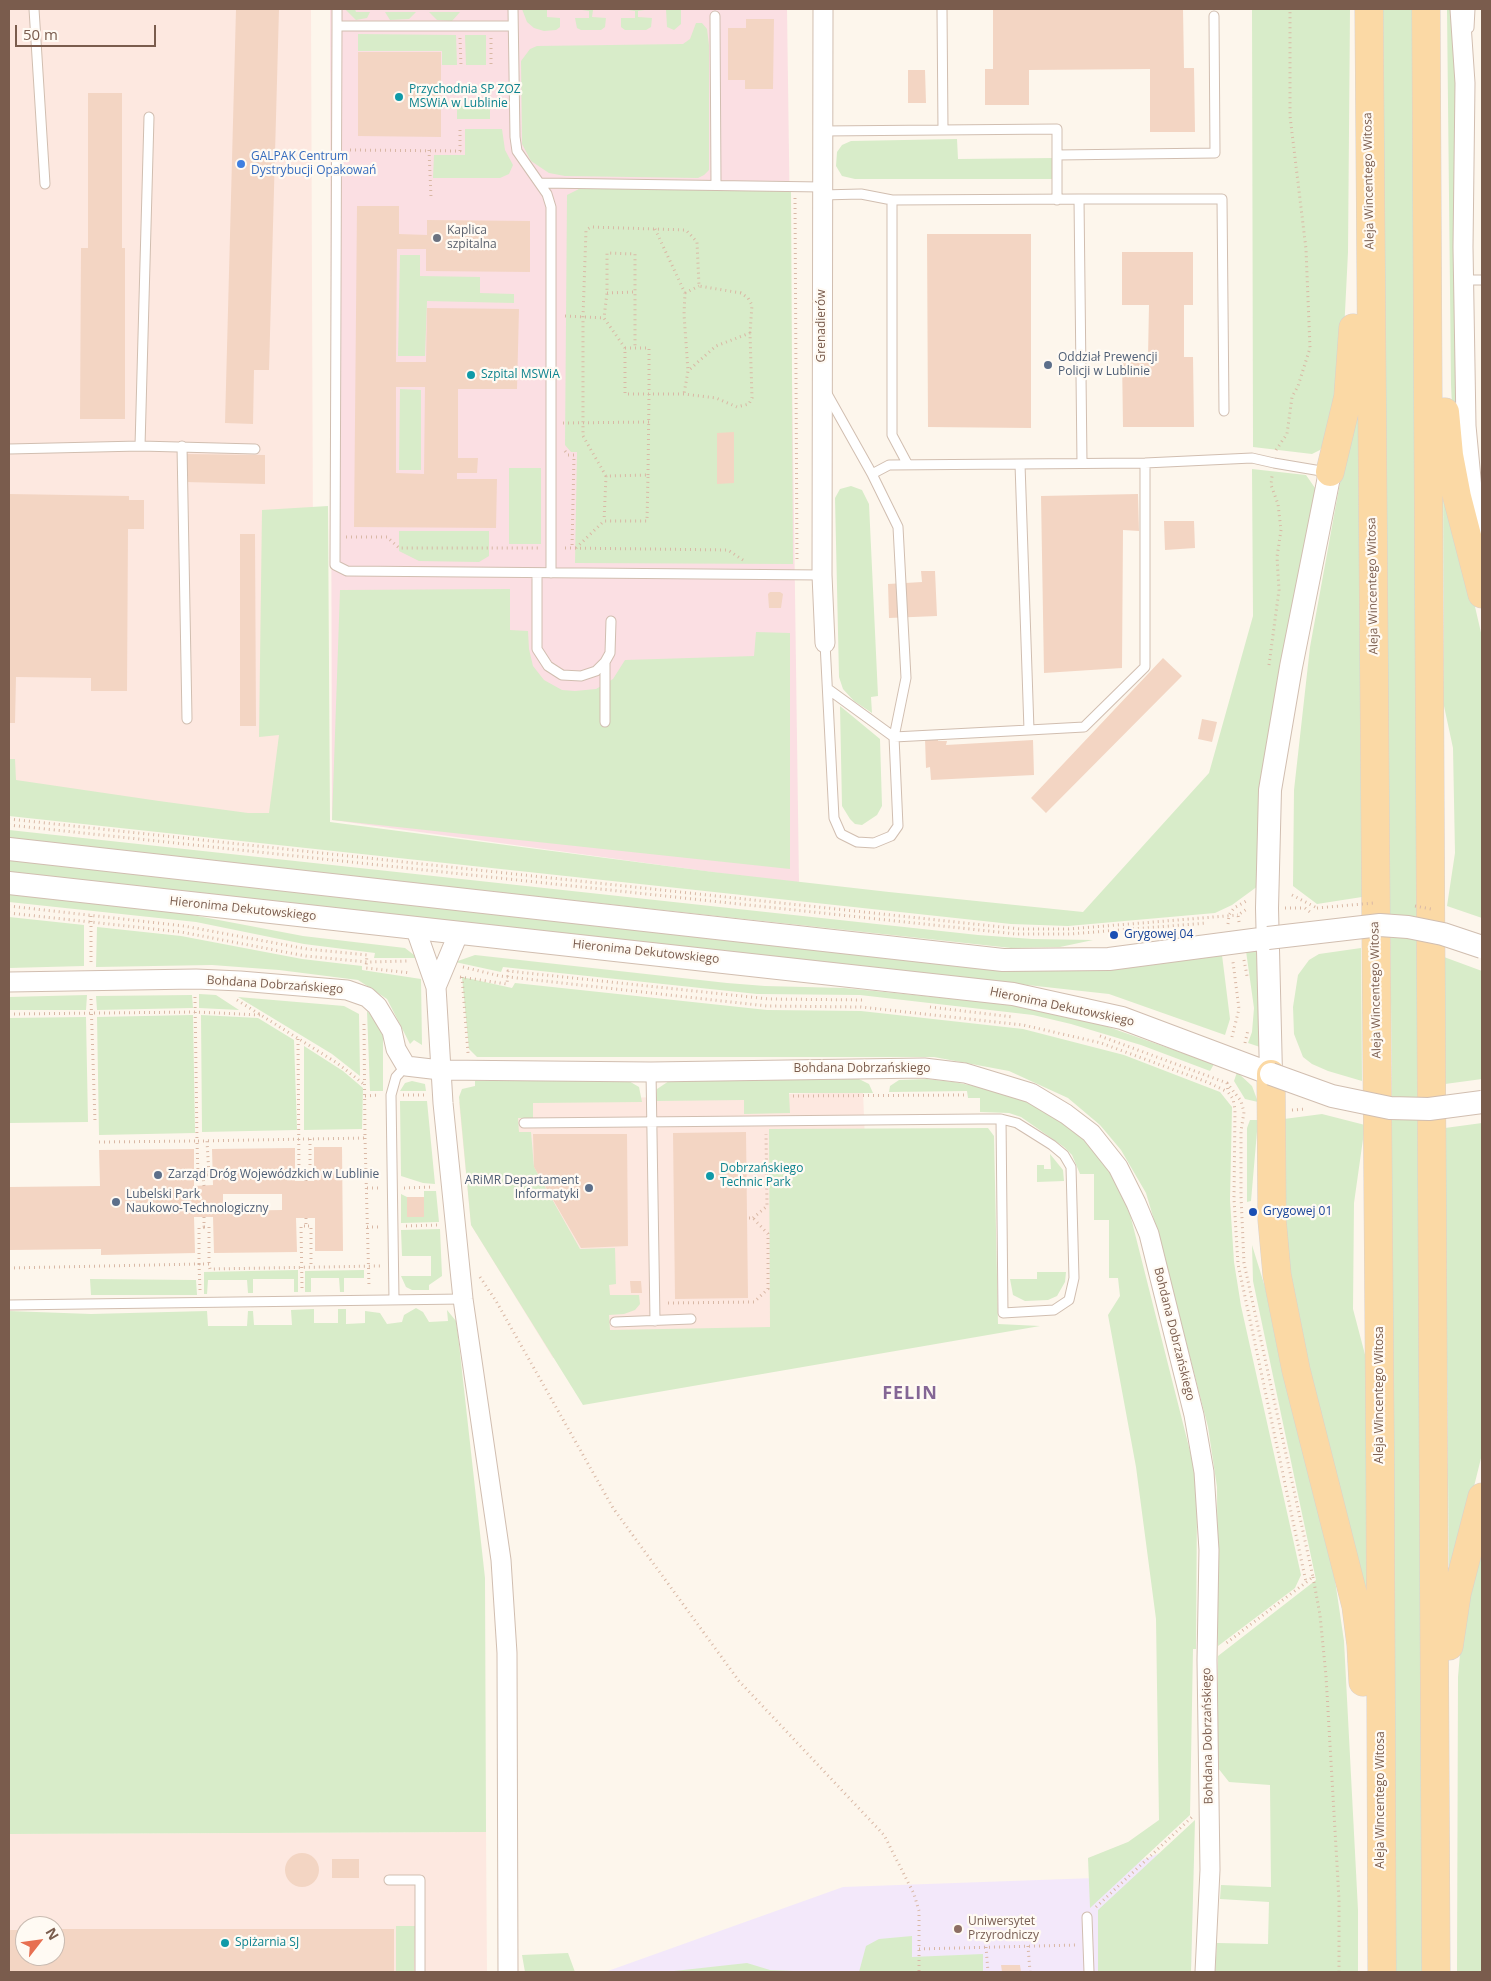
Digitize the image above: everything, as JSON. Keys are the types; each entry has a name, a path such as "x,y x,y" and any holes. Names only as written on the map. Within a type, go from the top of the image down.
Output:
{"main road":[{"name":"Aleja Wincentego Witosa","path":"1368,9 1380,1443 1382,1972"},
{"path":"1426,9 1436,1972"},
{"path":"1330,472 1351,376 1368,110"},
{"path":"1428,122 1442,259 1443,354 1449,455 1457,497 1482,594"},
{"path":"1271,1074 1272,1220 1276,1275 1296,1370 1356,1606 1363,1669 1366,1852 1381,1933"},
{"path":"1436,1727 1457,1593 1482,1497"}],"street":[{"name":"Grenadierów","path":"822,9 822,575 825,643"},
{"path":"1460,9 1473,280 1470,473 1482,561"},
{"path":"1271,1074 1268,822 1272,774 1291,667 1330,472"},
{"path":"9,850 996,959 1108,959 1380,925 1408,927 1443,934 1482,947"},
{"name":"Hieronima Dekutowskiego","path":"9,883 1013,994 1122,1018 1332,1096 1390,1108 1429,1109 1482,1102"},
{"path":"415,927 437,973 440,1070 463,1300 501,1560 507,1653 508,1972"},
{"path":"437,973 459,932"},
{"name":"Bohdana Dobrzańskiego","path":"9,982 240,981 346,990 367,997 377,1006 392,1031 396,1049 406,1066 440,1070 651,1072 924,1068 965,1073 1031,1093 1066,1114 1091,1133 1118,1167 1149,1234 1194,1415 1204,1472 1209,1513 1207,1660 1210,1870 1205,1972"}],"lane":[{"path":"34,9 44,184"},
{"path":"337,9 335,564 347,572 822,575"},
{"path":"513,9 515,136 517,150 548,194 551,207 551,573"},
{"path":"942,9 943,129"},
{"path":"1465,83 1470,9"},
{"path":"715,16 716,184"},
{"path":"1057,155 1215,153 1214,16"},
{"path":"337,26 513,26"},
{"path":"140,446 148,117"},
{"path":"822,131 1057,129 1057,200"},
{"path":"541,183 795,186 822,191 861,194 892,200 1222,199 1224,411"},
{"path":"892,200 892,434 908,465"},
{"path":"1079,200 1082,463"},
{"path":"822,386 872,474 898,528 906,678 894,738 898,826 891,836 874,843 857,842 841,834 834,818 825,643"},
{"path":"182,446 187,719"},
{"path":"9,448 182,446 255,449"},
{"path":"872,474 889,465 1145,463 1252,458 1330,472"},
{"path":"828,689 894,738 1084,727 1145,667 1145,463"},
{"path":"1020,464 1029,730"},
{"path":"537,573 537,649 548,666 562,675 582,676 596,671 605,662 610,653 611,622"},
{"path":"605,662 606,722"},
{"path":"394,1299 392,1095 396,1077 406,1066"},
{"path":"651,1072 650,1122 655,1321"},
{"path":"524,1123 1001,1119 1017,1123 1052,1145 1064,1155 1071,1167 1074,1278 1069,1300 1054,1310 1003,1313 1001,1119"},
{"path":"9,1305 369,1301 394,1299 463,1300"},
{"path":"615,1322 691,1319"},
{"path":"389,1880 420,1880 420,1972"},
{"path":"1087,1917 1089,1972"}],"path":[{"path":"460,26 461,65"},
{"path":"349,140 349,150 460,151 460,129"},
{"path":"429,150 430,197"},
{"path":"788,565 797,565 795,186"},
{"path":"604,521 606,476 583,436 582,317 586,230 592,227 679,228 693,236 697,242 699,286"},
{"path":"655,229 685,292 684,314 688,371 684,394"},
{"path":"635,348 635,254 607,253 607,293 604,318 625,348 625,394 684,394 716,398 737,407 749,404 752,398 750,333 753,312 748,298 741,293 699,286 685,292"},
{"path":"607,293 634,292"},
{"path":"570,316 604,318"},
{"path":"688,371 716,346 750,333"},
{"path":"575,548 604,521 647,521 649,348 625,348"},
{"path":"560,423 649,422"},
{"path":"606,476 648,475"},
{"path":"334,537 387,537 399,548 728,550 751,565"},
{"path":"9,819 1020,929 1070,929 1238,915"},
{"path":"9,825 1016,934 1070,934 1209,923"},
{"path":"1292,894 1318,908"},
{"path":"1229,932 1229,915 1234,908 1250,898"},
{"path":"9,906 184,926 307,949 368,955 366,968 507,977 767,1006 861,1007 1023,1024 1101,1043 1207,1082 1228,1092"},
{"path":"9,913 182,932 306,956 366,962 507,984 508,971 769,999 870,1001"},
{"path":"91,916 95,1122"},
{"path":"1218,922 1228,922"},
{"path":"1232,954 1239,1009 1232,1038"},
{"path":"462,977 468,1069"},
{"path":"195,991 198,1175 208,1175 207,1141"},
{"path":"232,996 337,1063 365,1085"},
{"path":"928,1007 1015,1017"},
{"path":"9,1014 196,1012 262,1015"},
{"path":"364,1019 369,1301"},
{"path":"1091,1034 1116,1040 1227,1082 1241,1101 1244,1112 1241,1131 1240,1196 1244,1263 1320,1614 1326,1676 1339,1899 1339,1972"},
{"path":"298,1038 299,1175 310,1175 310,1138"},
{"path":"793,1096 965,1094"},
{"path":"747,1218 753,1218 767,1206 766,1120"},
{"path":"99,1142 365,1138"},
{"path":"203,1175 204,1186"},
{"path":"306,1175 306,1181"},
{"path":"204,1217 204,1227"},
{"path":"306,1218 306,1226"},
{"path":"655,1303 754,1302 768,1289 768,1234 753,1218"},
{"path":"367,1227 442,1225"},
{"path":"302,1301 302,1226 311,1226 311,1266"},
{"path":"201,1303 198,1228 209,1227 210,1269 393,1266"},
{"path":"459,1258 472,1257 474,1274 480,1278 492,1294 613,1508 739,1681 884,1835 914,1894 919,1912 919,1972"},
{"path":"9,1268 210,1264"},
{"path":"1207,1660 1312,1578"},
{"path":"1087,1917 1194,1816"},
{"path":"919,1949 1088,1945"},
{"path":"1028,1946 1030,1972"},
{"path":"986,1947 988,1972"}],"shaded area":[{"path":"9,9 311,9 314,818 190,816 9,793"},
{"path":"330,9 787,9 799,884 332,820"},
{"path":"863,1092 873,1339 553,1358 471,1225 459,1102"},
{"path":"486,1832 487,1972 9,1972 9,1834"},
{"name":"Uniwersytet Przyrodniczy","path":"1194,1840 1191,1972 605,1972 843,1887 1095,1878"}],"green space":[{"path":"345,9 355,9 356,12 370,12 367,18 356,20"},
{"path":"522,9 559,9 547,10 547,17 560,18 560,27 556,30 544,31 534,28 527,22"},
{"path":"575,9 606,9 593,10 592,17 606,18 605,27 601,30 581,30 577,28 575,18 589,18 589,11"},
{"path":"621,9 651,9 638,11 638,17 652,18 651,27 646,30 625,30 621,27 621,18 635,18 635,11"},
{"path":"666,9 681,9 681,24 674,30 667,27"},
{"path":"1252,9 1350,9 1348,252 1343,352 1326,440 1320,450 1312,454 1253,447"},
{"path":"1383,9 1412,9 1425,1972 1392,1972 1389,1517 1392,1087 1384,396"},
{"path":"1447,9 1455,9 1462,474 1453,430 1451,384"},
{"path":"385,12 416,12 409,19 390,20"},
{"path":"429,12 460,12 452,21 437,20"},
{"path":"696,23 702,23 707,29 709,45 709,170 704,175 698,178 565,176 549,173 531,161 522,144 521,61 530,49 537,46 683,44 690,39"},
{"path":"358,34 456,35 457,65 442,65 442,51 358,51"},
{"path":"465,35 486,35 486,65 466,65"},
{"path":"457,106 490,106 490,119 457,119"},
{"path":"465,129 502,129 505,150 513,165 509,174 500,178 433,178 434,155 465,155"},
{"path":"957,139 958,159 1054,158 1054,179 855,179 842,176 836,166 837,152 842,145 851,141"},
{"path":"583,187 791,190 793,564 575,563 577,452 571,452 565,445 567,195"},
{"path":"400,255 420,255 420,276 480,277 480,293 514,294 514,303 427,301 425,356 398,356"},
{"path":"1358,384 1362,897 1317,904 1293,886 1294,790 1310,647"},
{"path":"400,389 421,390 421,470 399,470"},
{"path":"509,468 541,468 541,544 509,544"},
{"path":"1443,468 1482,637 1482,918 1447,906 1455,853 1453,748 1444,706"},
{"path":"1252,469 1306,475 1315,488 1258,886 1232,905 1215,913 1068,926 1011,924 9,816 9,759 15,759 16,780 248,813 269,813 279,735 259,737 262,510 328,506 330,822 713,872 1083,912 1209,773 1253,616"},
{"path":"851,486 862,490 869,504 878,696 871,697 872,713 854,701 843,689 839,677 835,498 840,489"},
{"path":"399,531 489,531 489,556 479,562 419,561 399,551"},
{"path":"510,589 510,630 528,631 529,649 533,666 544,680 562,690 596,689 613,679 625,660 754,656 756,632 790,633 790,869 332,820 340,590"},
{"path":"840,706 880,739 882,806 877,815 862,825 855,824 842,806"},
{"path":"9,830 978,935 1032,939 1093,940 1060,947 1011,948 9,839"},
{"path":"9,860 983,966 1222,955 1230,1019 1225,1035 1109,994 9,873"},
{"path":"9,894 187,914 303,936 405,948 418,958 374,958 375,953 304,944 196,922 9,902"},
{"path":"9,917 84,925 84,966 9,968"},
{"path":"97,927 181,936 302,959 362,966 362,970 421,979 422,1045 414,1040 410,1044 387,999 358,980 279,970 212,965 96,967"},
{"path":"1361,948 1362,1081 1328,1071 1312,1064 1303,1057 1294,1034 1293,1007 1298,975 1309,960 1319,954"},
{"path":"1260,950 1260,1047 1248,1043 1252,1032 1254,1008 1246,951"},
{"path":"475,955 727,983 844,988 1016,1005 1097,1023 1214,1064 1210,1071 1141,1045 1033,1015 860,995 757,994 503,967 501,972 455,962"},
{"path":"1444,957 1482,971 1482,1079 1445,1084"},
{"path":"462,977 512,988 515,983 767,1010 861,1011 1023,1029 1124,1055 1220,1092 1232,1107 1230,1200 1234,1262 1241,1306 1301,1575 1295,1588 1218,1646 1217,1487 1208,1427 1160,1240 1146,1193 1121,1150 1100,1125 1068,1098 1009,1071 934,1057 477,1057 469,1049"},
{"path":"199,994 216,995 239,1010 199,1008"},
{"path":"87,995 86,1010 9,1010 9,997"},
{"path":"192,995 193,1008 97,1010 96,996"},
{"path":"238,997 344,1006 359,1014 360,1076 332,1054"},
{"path":"367,1011 373,1017 383,1036 383,1091 370,1091"},
{"path":"193,1015 195,1133 99,1135 97,1017"},
{"path":"201,1015 258,1018 294,1040 297,1130 202,1132"},
{"path":"86,1017 88,1122 9,1123 9,1018"},
{"path":"304,1046 343,1071 363,1088 362,1129 304,1130"},
{"path":"1237,1072 1252,1086 1258,1102 1245,1099 1234,1081"},
{"path":"859,1079 869,1084 873,1093 789,1093 790,1113 744,1114 744,1100 656,1101 657,1089 669,1081"},
{"path":"927,1079 1005,1092 1051,1111 1081,1137 1104,1163 1113,1177 1130,1214 1193,1463 1197,1502 1196,1649 1193,1649 1190,1815 1090,1908 1088,1858 1128,1842 1159,1820 1156,1619 1136,1467 1108,1315 1120,1296 1118,1278 1109,1278 1109,1220 1094,1220 1094,1174 1080,1174 1072,1155 1064,1147 1021,1117 1009,1113 980,1112 980,1098 968,1098 967,1091 889,1092 890,1086 899,1080"},
{"path":"627,1080 639,1087 642,1102 533,1103 533,1118 518,1118 519,1132 531,1132 534,1167 580,1249 615,1248 616,1284 609,1285 610,1295 639,1295 640,1304 635,1310 624,1314 609,1315 610,1330 770,1327 769,1129 988,1128 994,1136 998,1324 1040,1326 583,1405 471,1225 459,1097 462,1089 475,1086 475,1081"},
{"path":"412,1081 425,1084 426,1091 400,1091 405,1083"},
{"path":"400,1101 427,1101 435,1184 423,1183 401,1176"},
{"path":"1322,1114 1365,1125 1354,1203 1353,1309 1368,1366 1368,1620 1292,1297 1282,1215 1284,1119"},
{"path":"1250,1120 1258,1120 1251,1201 1247,1202 1247,1128"},
{"path":"1482,1123 1482,1454 1449,1588 1445,1128"},
{"path":"1050,1154 1063,1170 1064,1181 1037,1182 1037,1165 1044,1165 1044,1169 1051,1169"},
{"path":"424,1191 436,1191 439,1222 401,1223 401,1194 407,1197 407,1217 424,1217"},
{"path":"440,1229 442,1276 429,1285 429,1290 412,1290 406,1287 401,1276 431,1276 431,1256 402,1256 401,1230"},
{"path":"1252,1245 1265,1287 1335,1580 1344,1641 1358,1910 1358,1972 1215,1972 1217,1943 1268,1944 1269,1902 1220,1899 1221,1885 1271,1887 1270,1785 1229,1782 1218,1768 1218,1656 1316,1580 1253,1281"},
{"path":"298,1270 298,1292 294,1292 294,1279 253,1279 253,1293 248,1293 247,1280 208,1280 207,1294 204,1294 204,1272"},
{"path":"364,1270 364,1278 344,1278 344,1292 340,1292 339,1278 311,1278 311,1292 305,1292 305,1271"},
{"path":"1037,1272 1066,1272 1065,1282 1057,1296 1048,1300 1025,1301 1013,1295 1010,1279 1037,1279"},
{"path":"90,1279 196,1280 197,1295 91,1295"},
{"path":"416,1308 423,1312 429,1322 448,1321 447,1310 456,1321 458,1335 485,1578 486,1832 9,1834 9,1311 91,1314 207,1311 208,1326 247,1326 248,1311 253,1311 254,1325 292,1325 291,1310 314,1309 314,1323 338,1323 338,1309 346,1309 346,1324 365,1323 365,1311 380,1313 387,1324 402,1322 404,1315"},
{"path":"1482,1535 1482,1972 1457,1972 1458,1677 1462,1631"},
{"path":"1195,1820 1191,1972 1098,1972 1098,1910"},
{"path":"396,1926 415,1926 414,1972 396,1972"},
{"path":"912,1936 912,1957 983,1954 983,1972 859,1972 866,1946 879,1939"},
{"path":"568,1953 575,1972 525,1972 522,1955"},
{"path":"747,1963 770,1970 817,1972 665,1972"}],"building":[{"path":"236,9 279,9 269,370 254,370 253,424 225,423"},
{"path":"993,9 1183,9 1184,68 1194,68 1195,132 1150,132 1150,69 1029,70 1029,105 985,105 985,69 993,69"},
{"path":"746,19 774,19 773,89 745,89 745,80 728,80 728,28 746,28"},
{"name":"Przychodnia SP ZOZ MSWiA w Lublinie","path":"358,52 441,52 441,137 358,136"},
{"path":"908,70 925,70 926,103 908,103"},
{"path":"88,93 122,93 122,248 125,248 125,419 80,419 81,248 88,248"},
{"name":"Szpital MSWiA","path":"357,206 399,206 399,234 427,235 427,220 530,221 530,272 426,271 426,249 397,249 396,362 426,362 427,308 519,309 517,389 458,389 458,458 478,458 477,473 457,473 457,479 497,479 496,528 354,527","holes":["396,387 425,387 424,474 396,473"]},
{"path":"927,234 1031,234 1031,428 928,427"},
{"path":"1122,252 1193,252 1193,305 1184,305 1184,357 1193,357 1194,427 1123,427 1122,357 1148,357 1149,305 1122,305"},
{"path":"734,432 734,483 717,484 717,433"},
{"path":"185,454 265,455 265,484 185,482"},
{"path":"9,494 129,496 129,500 144,500 144,529 128,529 127,691 91,691 91,678 16,677 15,723 9,723"},
{"path":"1138,494 1139,531 1123,530 1122,668 1044,673 1041,496"},
{"path":"1164,521 1194,521 1195,548 1165,550"},
{"path":"240,534 255,534 256,726 240,726"},
{"path":"921,571 935,571 937,616 889,618 888,584 922,582"},
{"path":"770,592 780,592 783,594 781,608 769,608 768,594"},
{"path":"1163,658 1182,676 1046,813 1031,798"},
{"path":"1202,719 1217,722 1212,742 1198,739"},
{"path":"938,737 938,741 947,741 946,745 1033,740 1034,775 931,780 930,767 926,768 925,738"},
{"name":"Dobrzańskiego Technic Park","path":"746,1132 748,1298 675,1299 673,1133"},
{"path":"533,1134 627,1134 628,1246 581,1248 534,1167"},
{"name":"Lubelski Park Naukowo-Technologiczny","path":"314,1147 342,1147 343,1251 315,1251 315,1218 296,1218 297,1252 214,1253 213,1217 194,1217 195,1253 101,1255 101,1249 9,1250 9,1187 100,1186 99,1150 194,1149 194,1186 213,1185 212,1149 295,1148 295,1181 314,1181","holes":["223,1194 282,1194 282,1210 223,1211"]},
{"path":"407,1197 424,1197 424,1217 407,1217"},
{"path":"630,1281 641,1281 642,1293 631,1293"},
{"path":"302,1853 309,1854 314,1858 318,1863 318,1877 314,1882 309,1886 302,1887 295,1886 290,1882 286,1877 285,1870 286,1863 290,1858 295,1854"},
{"path":"332,1859 359,1859 359,1878 332,1878"},
{"name":"Spiżarnia SJ","path":"65,1929 394,1929 394,1972 9,1972 9,1930 15,1930 15,1966 65,1966"},
{"path":"1001,1965 1020,1965 1021,1972 1002,1972"}],"place":[{"name":"Przychodnia SP ZOZ MSWiA w Lublinie","path":"399,97"},
{"name":"GALPAK Centrum Dystrybucji Opakowań","path":"241,164"},
{"name":"Kaplica szpitalna","path":"437,238"},
{"name":"Oddział Prewencji Policji w Lublinie","path":"1048,365"},
{"name":"Szpital MSWiA","path":"471,375"},
{"name":"Grygowej 04","path":"1114,935"},
{"name":"Zarząd Dróg Wojewódzkich w Lublinie","path":"158,1175"},
{"name":"Dobrzańskiego Technic Park","path":"710,1176"},
{"name":"ARiMR Departament Informatyki","path":"589,1188"},
{"name":"Lubelski Park Naukowo-Technologiczny","path":"116,1202"},
{"name":"Grygowej 01","path":"1253,1212"},
{"name":"Uniwersytet Przyrodniczy","path":"958,1929"},
{"name":"Spiżarnia SJ","path":"225,1943"}],"district":[{"name":"FELIN","path":"910,1394"}]}
